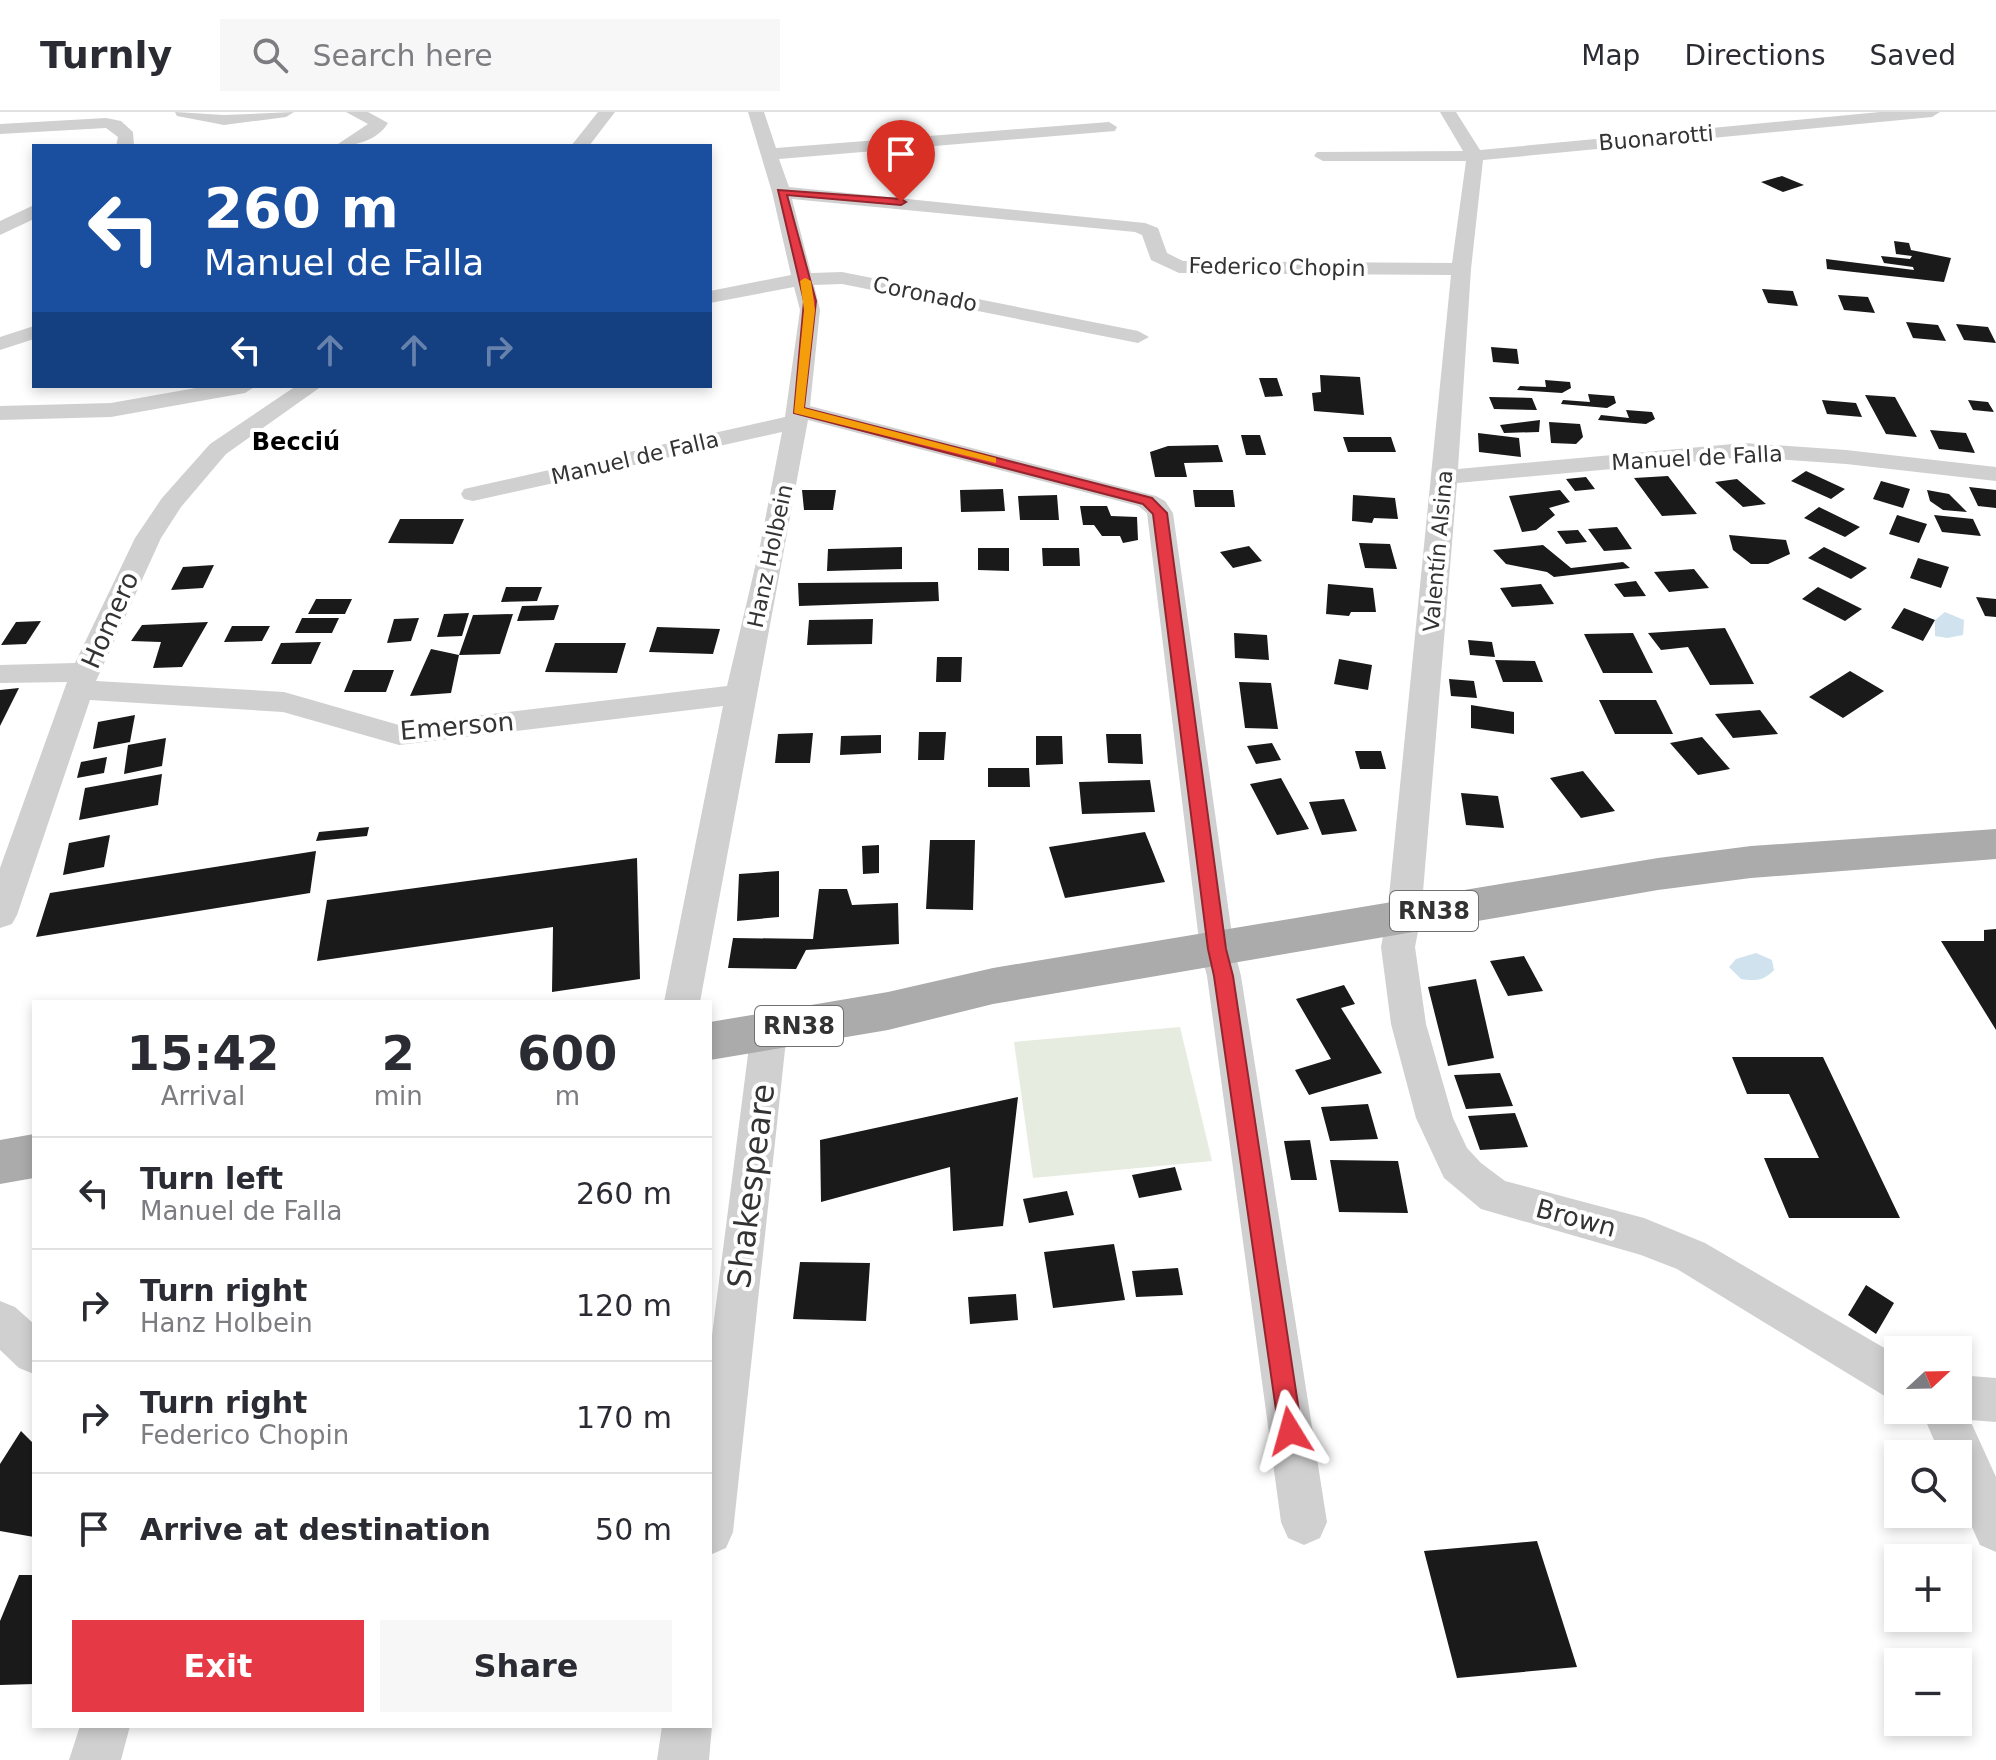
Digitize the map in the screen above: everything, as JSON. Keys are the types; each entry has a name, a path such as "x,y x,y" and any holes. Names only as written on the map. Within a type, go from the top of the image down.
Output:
{"main road":[{"name":"RN38","path":"1401,931 1990,845"},
{"name":"RN38","path":"712,1041 888,1011 987,1010 1401,931 1598,884 1751,862 1990,845"},
{"path":"0,1162 32,1156"}],"street":[{"path":"92,123 105,115 119,112"},
{"path":"183,112 224,120 286,112"},
{"path":"347,144 380,123 354,112"},
{"path":"582,144 607,112"},
{"name":"Hanz Holbein","path":"682,1000 740,694 773,546 797,416 810,310 805,279 771,154 756,112"},
{"path":"1448,112 1475,156"},
{"name":"Buonarotti","path":"1323,156 1475,156 1932,112"},
{"path":"0,129 92,123 115,125 127,136 125,144"},
{"path":"771,154 1109,127"},
{"name":"Valentín Alsina","path":"1401,931 1445,477 1461,269 1475,156"},
{"name":"Federico Chopin","path":"781,192 1138,227 1151,232 1158,256 1179,267 1461,269"},
{"path":"0,229 32,212"},
{"name":"Coronado","path":"712,297 805,279 842,278 1138,337"},
{"path":"0,344 32,333"},
{"path":"0,413 111,410 234,388"},
{"name":"Homero","path":"0,915 83,681 148,538 171,503 218,449 308,388"},
{"name":"Manuel de Falla","path":"473,494 797,416 1147,501 1160,513 1231,965"},
{"name":"Manuel de Falla","path":"1445,477 1744,450 1846,457 1996,474"},
{"name":"Emerson","path":"0,674 284,702 399,735 740,694"},
{"name":"Brown","path":"1401,931 1403,1002 1441,1140 1455,1163 1474,1183 1495,1196 1644,1237 1691,1256 1884,1372"},
{"path":"1231,965 1304,1522"},
{"name":"Shakespeare","path":"712,1515 769,1031"},
{"path":"0,1321 32,1351"},
{"path":"1972,1398 1996,1400"},
{"path":"1949,1424 1996,1529"},
{"path":"95,1760 104,1728"},
{"path":"683,1760 687,1728"}],"shaded area":[{"path":"1180,1027 1212,1161 1033,1178 1014,1042"}],"water":[{"path":"1945,612 1964,620 1963,635 1947,638 1935,636 1935,620"},
{"path":"1756,953 1772,960 1774,970 1767,976 1755,980 1741,979 1729,967 1736,959"}],"building":[{"path":"1782,176 1804,185 1783,192 1761,182"},
{"path":"1894,241 1909,243 1911,250 1951,258 1944,282 1827,269 1826,259 1914,270 1913,267 1884,263 1881,256 1910,259 1912,256 1896,254"},
{"path":"1762,289 1793,291 1798,306 1768,303"},
{"path":"1838,295 1868,297 1875,313 1844,310"},
{"path":"1906,322 1938,325 1946,341 1913,338"},
{"path":"1956,324 1988,327 1996,343 1964,340"},
{"path":"1491,347 1517,349 1519,364 1493,362"},
{"path":"1320,375 1360,377 1364,415 1314,411 1312,393 1321,392"},
{"path":"1259,378 1277,378 1283,396 1265,397"},
{"path":"1545,380 1570,382 1571,388 1562,393 1517,390 1520,386 1546,387"},
{"path":"1588,394 1614,396 1616,403 1607,408 1561,404 1563,400 1590,402"},
{"path":"1865,395 1895,397 1917,437 1886,434"},
{"path":"1489,397 1532,398 1537,410 1494,409"},
{"path":"1822,400 1856,403 1862,417 1827,414"},
{"path":"1968,400 1988,402 1994,412 1973,410"},
{"path":"1626,410 1652,412 1655,419 1646,424 1598,420 1601,415 1629,418"},
{"path":"1540,420 1539,432 1504,433 1500,425"},
{"path":"1549,422 1580,424 1583,437 1576,444 1551,443"},
{"path":"1930,430 1966,433 1975,453 1939,449"},
{"path":"1478,433 1519,438 1521,457 1479,452"},
{"path":"1241,435 1260,435 1266,455 1246,455"},
{"path":"1343,437 1391,437 1396,452 1348,452"},
{"path":"1218,445 1223,462 1184,463 1187,477 1155,477 1150,452 1168,446"},
{"path":"1806,471 1845,489 1831,499 1791,481"},
{"path":"1668,476 1697,514 1662,516 1634,478"},
{"path":"1586,477 1595,489 1575,491 1566,479"},
{"path":"1737,479 1766,504 1743,507 1715,482"},
{"path":"1881,481 1910,489 1903,508 1873,499"},
{"path":"1969,487 1996,490 1996,508 1978,506"},
{"path":"1003,489 1005,511 961,512 960,490"},
{"path":"802,490 836,490 833,510 804,510"},
{"path":"1193,490 1233,490 1235,507 1195,507"},
{"path":"1560,490 1570,502 1549,508 1555,515 1536,530 1522,532 1509,496"},
{"path":"1927,490 1949,494 1967,512 1943,510 1930,501"},
{"path":"1057,495 1059,520 1020,520 1018,496"},
{"path":"1353,495 1395,498 1398,519 1374,518 1372,523 1352,521"},
{"path":"1080,506 1107,506 1111,516 1137,517 1138,540 1123,543 1120,536 1102,536 1094,525 1083,525"},
{"path":"1819,507 1860,527 1845,537 1804,518"},
{"path":"1897,515 1927,524 1919,543 1889,534"},
{"path":"1934,515 1973,519 1981,536 1942,532"},
{"path":"400,519 464,519 453,544 388,543"},
{"path":"1617,527 1632,549 1604,551 1588,529"},
{"path":"1578,530 1587,542 1566,544 1557,531"},
{"path":"1729,535 1786,540 1790,554 1768,564 1751,564 1733,550"},
{"path":"1359,543 1390,544 1397,569 1365,568"},
{"path":"1543,545 1571,568 1623,562 1630,568 1554,577 1547,572 1506,564 1493,550"},
{"path":"1249,546 1262,561 1233,568 1220,552"},
{"path":"902,547 902,569 827,571 828,549"},
{"path":"1824,547 1867,568 1851,579 1808,558"},
{"path":"978,548 1009,548 1009,571 978,570"},
{"path":"1042,548 1079,548 1080,566 1043,566"},
{"path":"1918,558 1949,567 1941,588 1910,578"},
{"path":"214,565 203,588 171,590 183,567"},
{"path":"1694,569 1709,588 1669,592 1654,572"},
{"path":"1636,581 1646,596 1624,597 1614,584"},
{"path":"938,582 939,601 799,606 798,583"},
{"path":"1328,584 1373,588 1376,612 1351,612 1349,616 1326,614"},
{"path":"1541,584 1554,604 1512,607 1500,588"},
{"path":"506,587 542,587 537,601 501,602"},
{"path":"1818,587 1862,609 1845,621 1802,599"},
{"path":"1976,597 1996,599 1996,617 1985,616"},
{"path":"316,599 352,599 345,614 308,614"},
{"path":"559,605 554,620 517,621 522,606"},
{"path":"1904,608 1935,620 1923,641 1891,628"},
{"path":"469,613 462,636 437,637 444,614"},
{"path":"513,614 500,654 459,655 473,615"},
{"path":"302,618 339,618 332,633 295,633"},
{"path":"419,618 411,641 387,643 394,619"},
{"path":"873,619 872,644 807,645 809,620"},
{"path":"41,621 26,644 1,645 16,622"},
{"path":"208,622 182,667 153,668 161,642 131,641 142,625"},
{"path":"232,626 270,626 262,641 224,642"},
{"path":"657,627 720,629 713,654 649,652"},
{"path":"1725,628 1754,684 1710,685 1688,647 1661,650 1648,633"},
{"path":"1234,633 1267,635 1269,660 1235,658"},
{"path":"1633,633 1653,673 1603,673 1584,634"},
{"path":"1468,640 1492,642 1495,657 1470,655"},
{"path":"321,642 311,664 271,664 281,643"},
{"path":"555,643 626,643 617,673 545,672"},
{"path":"431,649 459,655 451,693 410,696"},
{"path":"937,657 962,657 961,682 936,682"},
{"path":"1339,659 1372,665 1368,690 1334,684"},
{"path":"1495,660 1535,661 1543,682 1503,682"},
{"path":"353,670 394,670 386,692 344,692"},
{"path":"1850,671 1884,691 1843,718 1809,697"},
{"path":"1449,679 1474,681 1477,698 1451,696"},
{"path":"1239,682 1271,683 1278,729 1245,728"},
{"path":"19,688 0,726 0,690"},
{"path":"1599,700 1656,700 1673,734 1615,734"},
{"path":"1471,705 1514,712 1514,734 1471,728"},
{"path":"1760,710 1778,734 1733,738 1715,714"},
{"path":"135,715 130,742 93,749 98,722"},
{"path":"919,732 946,732 944,760 918,760"},
{"path":"813,733 810,763 775,763 778,734"},
{"path":"1106,734 1141,734 1143,764 1108,763"},
{"path":"881,735 881,753 840,755 841,736"},
{"path":"1036,736 1062,736 1063,764 1036,765"},
{"path":"1702,737 1730,769 1698,775 1670,743"},
{"path":"166,738 162,766 124,774 128,745"},
{"path":"1272,743 1281,760 1256,764 1247,746"},
{"path":"1355,751 1381,751 1386,769 1360,769"},
{"path":"107,757 104,773 77,778 81,762"},
{"path":"988,768 1029,768 1030,787 988,787"},
{"path":"1583,771 1615,811 1581,818 1550,778"},
{"path":"162,774 158,805 79,820 85,788"},
{"path":"1281,778 1309,829 1277,835 1250,784"},
{"path":"1150,780 1155,812 1082,814 1079,782"},
{"path":"1461,793 1498,796 1504,828 1466,825"},
{"path":"1344,799 1357,831 1322,835 1309,802"},
{"path":"369,827 367,836 316,841 319,832"},
{"path":"1145,832 1165,882 1065,898 1049,847"},
{"path":"110,835 104,867 63,875 69,843"},
{"path":"930,840 975,840 973,910 926,909"},
{"path":"879,845 879,873 863,874 862,846"},
{"path":"316,851 310,893 36,937 50,893"},
{"path":"637,858 640,979 552,992 553,927 317,961 327,900"},
{"path":"779,871 779,917 737,921 739,874"},
{"path":"819,889 847,889 852,905 898,903 899,944 806,950 796,969 728,968 733,938 813,939"},
{"path":"1996,929 1996,1030 1941,941 1984,941 1984,930"},
{"path":"1524,956 1543,991 1508,996 1490,961"},
{"path":"1476,979 1494,1058 1448,1066 1428,987"},
{"path":"1344,985 1355,1004 1341,1008 1382,1073 1309,1095 1295,1070 1331,1059 1296,999"},
{"path":"1732,1057 1823,1057 1900,1218 1789,1218 1764,1158 1819,1158 1789,1094 1747,1094"},
{"path":"1500,1073 1513,1106 1466,1109 1454,1075"},
{"path":"1018,1097 1003,1226 953,1231 950,1167 821,1202 820,1140"},
{"path":"1368,1104 1378,1139 1330,1141 1321,1107"},
{"path":"1515,1113 1528,1147 1480,1150 1468,1116"},
{"path":"1310,1140 1317,1180 1291,1180 1284,1141"},
{"path":"1330,1160 1398,1161 1408,1213 1339,1212"},
{"path":"1175,1167 1182,1190 1139,1198 1132,1175"},
{"path":"1067,1191 1074,1215 1029,1223 1023,1199"},
{"path":"1114,1244 1125,1300 1053,1308 1044,1252"},
{"path":"800,1262 870,1263 866,1321 793,1319"},
{"path":"1178,1268 1183,1295 1136,1297 1132,1271"},
{"path":"1866,1285 1894,1303 1876,1334 1848,1315"},
{"path":"1016,1294 1018,1320 970,1324 968,1297"},
{"path":"21,1431 32,1442 32,1537 0,1531 0,1464"},
{"path":"1537,1541 1577,1667 1457,1678 1424,1551"},
{"path":"19,1575 32,1575 32,1684 0,1685 0,1621"}],"slow traffic":[{"path":"805,281 810,310 798,410 991,460"}],"district":[{"name":"Becciú","path":"296,442"}],"route":[{"path":"901,202 781,192 810,301 798,410 1147,501 1156,506 1160,513 1217,949 1224,976 1290,1431"}]}
